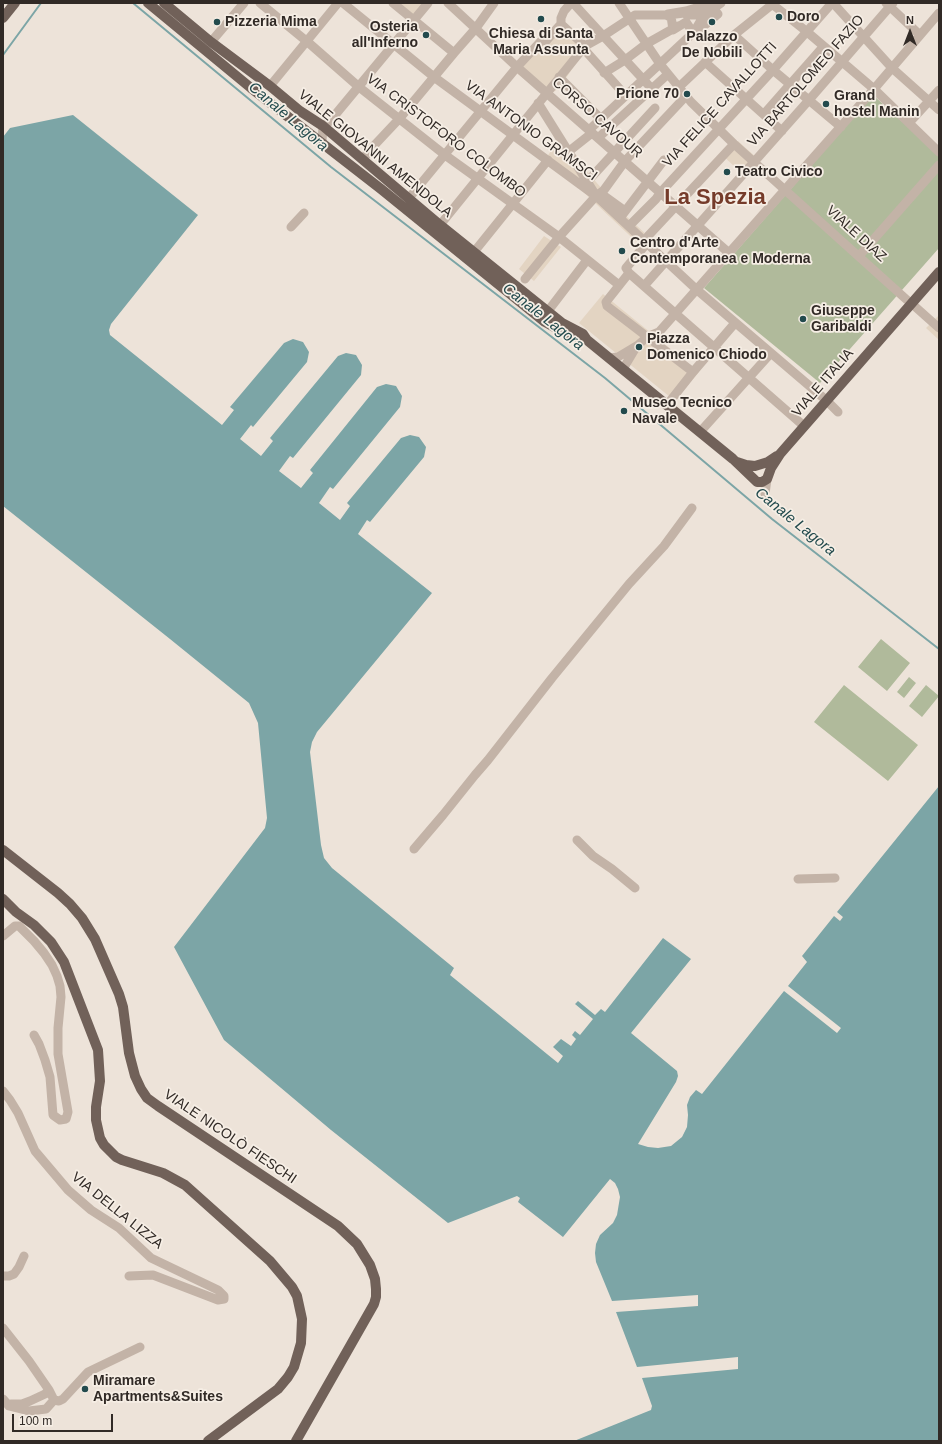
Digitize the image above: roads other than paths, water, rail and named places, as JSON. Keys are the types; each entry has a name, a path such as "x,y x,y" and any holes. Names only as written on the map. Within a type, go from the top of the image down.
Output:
{"main road":[{"path":"3,18 15,3"},
{"name":"VIALE GIOVANNI AMENDOLA","path":"148,3 251,88 322,142 545,322 563,332 587,340"},
{"name":"VIALE GIOVANNI AMENDOLA","path":"164,3 211,42 270,86 300,111 323,126 440,225 562,323 582,334 587,340 623,370 733,459 754,480"},
{"name":"VIALE ITALIA","path":"758,466 773,460 780,454 888,330 889,320 909,302 931,272 939,271"},
{"name":"VIALE ITALIA","path":"768,476 780,454"},
{"name":"VIALE GIOVANNI AMENDOLA","path":"733,459 746,466 758,466"},
{"path":"758,466 767,468 768,476 762,482 754,480 752,470 758,466"},
{"name":"VIALE NICOLÒ FIESCHI","path":"3,850 70,904 82,918 95,939 119,994 123,1007 129,1053 135,1076 147,1098 338,1226 357,1244 370,1265 375,1279 376,1297 374,1304 296,1441"},
{"path":"3,899 16,912 34,925 51,942 64,962 98,1050 100,1081 96,1107 96,1120 100,1138 104,1145 116,1157 163,1173 184,1185 270,1261 292,1287 297,1296 302,1319 301,1343 296,1362 288,1377 278,1389 208,1441"}],"street":[{"path":"211,42 244,3"},
{"name":"VIA CRISTOFORO COLOMBO","path":"260,3 307,41 358,87 477,179 559,237 619,285"},
{"path":"270,86 338,3"},
{"name":"VIA ANTONIO GRAMSCI","path":"343,3 434,77 548,160 598,194 622,215 629,226 696,289 826,400 838,412"},
{"path":"393,3 454,53"},
{"path":"322,142 323,126 330,121 393,43 428,3"},
{"name":"CORSO CAVOUR","path":"448,3 517,67 729,253"},
{"path":"363,160 368,152 399,119 476,28 494,3"},
{"path":"409,198 517,67 542,40 546,41 561,24 561,18 564,11 572,3 652,89"},
{"path":"593,134 601,119 693,33 704,15 721,3"},
{"path":"832,3 892,68 928,102 939,110"},
{"name":"VIA FELICE CAVALLOTTI","path":"629,226 656,199 832,3"},
{"path":"668,15 709,4 718,14 694,34 693,33"},
{"path":"679,87 734,35 773,4 874,90 939,152"},
{"path":"889,4 920,35"},
{"name":"VIA BARTOLOMEO FAZIO","path":"644,286 809,100 889,4"},
{"path":"620,5 641,14"},
{"name":"VIALE DIAZ","path":"620,5 660,64 686,96 734,144 939,328"},
{"path":"440,225 546,92 584,47 635,15 668,15 684,13 687,15 704,15"},
{"path":"609,358 618,357 659,332 874,90 939,13"},
{"path":"668,15 671,16 673,29"},
{"path":"604,73 625,60 646,44 684,23 687,15"},
{"path":"673,29 686,22 693,33"},
{"path":"561,24 584,47 604,73 626,96"},
{"path":"734,35 772,70 841,127"},
{"path":"764,114 823,46"},
{"path":"705,62 782,130"},
{"path":"568,152 631,108 668,74"},
{"path":"559,77 576,92 601,119"},
{"path":"909,123 939,90"},
{"path":"525,279 559,237 598,194 604,190 625,161 686,96"},
{"path":"538,103 589,184 598,194"},
{"path":"631,108 643,120"},
{"path":"589,184 614,152 654,108"},
{"path":"734,144 674,206 648,236 647,243 626,268 629,273 804,426"},
{"path":"474,252 548,160"},
{"path":"622,215 647,180 664,160"},
{"path":"859,256 939,165"},
{"path":"291,227 304,212"},
{"path":"548,311 587,260"},
{"path":"629,273 606,302 607,306 693,372"},
{"path":"667,405 693,372 736,323"},
{"path":"623,370 638,345"},
{"path":"700,432 748,376 770,353"},
{"path":"414,849 488,760 552,678 625,590 664,546 692,508"},
{"path":"577,840 593,856 635,888"},
{"path":"798,879 835,878"},
{"path":"3,936 15,926 19,926 44,953 57,976 61,997 58,1028 58,1054 68,1112 66,1119 58,1119 53,1115 48,1071 39,1044 34,1035"},
{"name":"VIA DELLA LIZZA","path":"3,1091 18,1113 34,1151 68,1190 91,1210 119,1228 151,1258 218,1290 224,1296 224,1299 218,1300 153,1275 129,1276"},
{"path":"3,1276 14,1274 24,1256"},
{"path":"3,1328 49,1390 54,1400"},
{"path":"54,1400 59,1401 63,1398 88,1372 140,1347"},
{"path":"4,1401 22,1404 45,1394 49,1390"},
{"path":"4,1401 9,1406 29,1411 46,1409 54,1400"}],"water":[{"path":"73,115 198,215 111,324 109,330 110,335 222,425 234,410 230,407 284,343 293,339 303,342 309,352 307,362 253,427 251,425 240,439 261,456 273,441 270,438 338,356 346,353 356,355 362,365 361,375 293,458 290,456 279,471 301,488 313,473 310,470 377,387 386,384 396,386 402,396 400,407 333,489 330,487 319,503 340,520 350,506 347,503 401,438 410,435 419,437 426,447 424,457 370,522 367,520 358,534 432,593 317,732 312,742 310,752 321,845 324,858 332,868 454,968 450,975 558,1063 563,1056 553,1047 561,1039 571,1046 576,1039 572,1035 575,1031 580,1035 593,1019 575,1004 578,1001 595,1015 601,1009 605,1012 663,938 691,959 631,1033 677,1071 678,1076 676,1082 638,1144 658,1148 671,1146 682,1137 687,1127 687,1105 690,1097 696,1090 702,1094 784,991 837,1033 841,1028 788,986 807,962 802,956 834,916 840,921 843,917 837,912 939,786 939,1441 574,1441 651,1410 652,1406 642,1378 738,1369 738,1357 637,1367 616,1312 698,1306 698,1295 612,1301 596,1262 595,1253 596,1244 600,1235 613,1223 617,1215 620,1197 615,1183 610,1179 563,1237 518,1202 520,1198 517,1196 448,1223 331,1130 224,1040 174,947 265,828 267,818 258,723 249,703 3,506 3,137 10,128"}],"waterway":[{"path":"3,55 41,3"},
{"name":"Canale Lagora","path":"133,3 331,167 605,378 772,519 939,649"}],"place":[{"name":"Doro","path":"779,17"},
{"name":"Chiesa di Santa Maria Assunta","path":"541,19"},
{"name":"Pizzeria Mima","path":"217,22"},
{"name":"Palazzo De Nobili","path":"712,22"},
{"name":"Osteria all'Inferno","path":"426,35"},
{"name":"Prione 70","path":"687,94"},
{"name":"Grand hostel Manin","path":"826,104"},
{"name":"Teatro Civico","path":"727,172"},
{"name":"Centro d'Arte Contemporanea e Moderna","path":"622,251"},
{"name":"Giuseppe Garibaldi","path":"803,319"},
{"name":"Piazza Domenico Chiodo","path":"639,347"},
{"name":"Museo Tecnico Navale","path":"624,411"},
{"name":"Miramare Apartments&Suites","path":"85,1389"}],"district":[{"name":"La Spezia","path":"715,198"}]}
